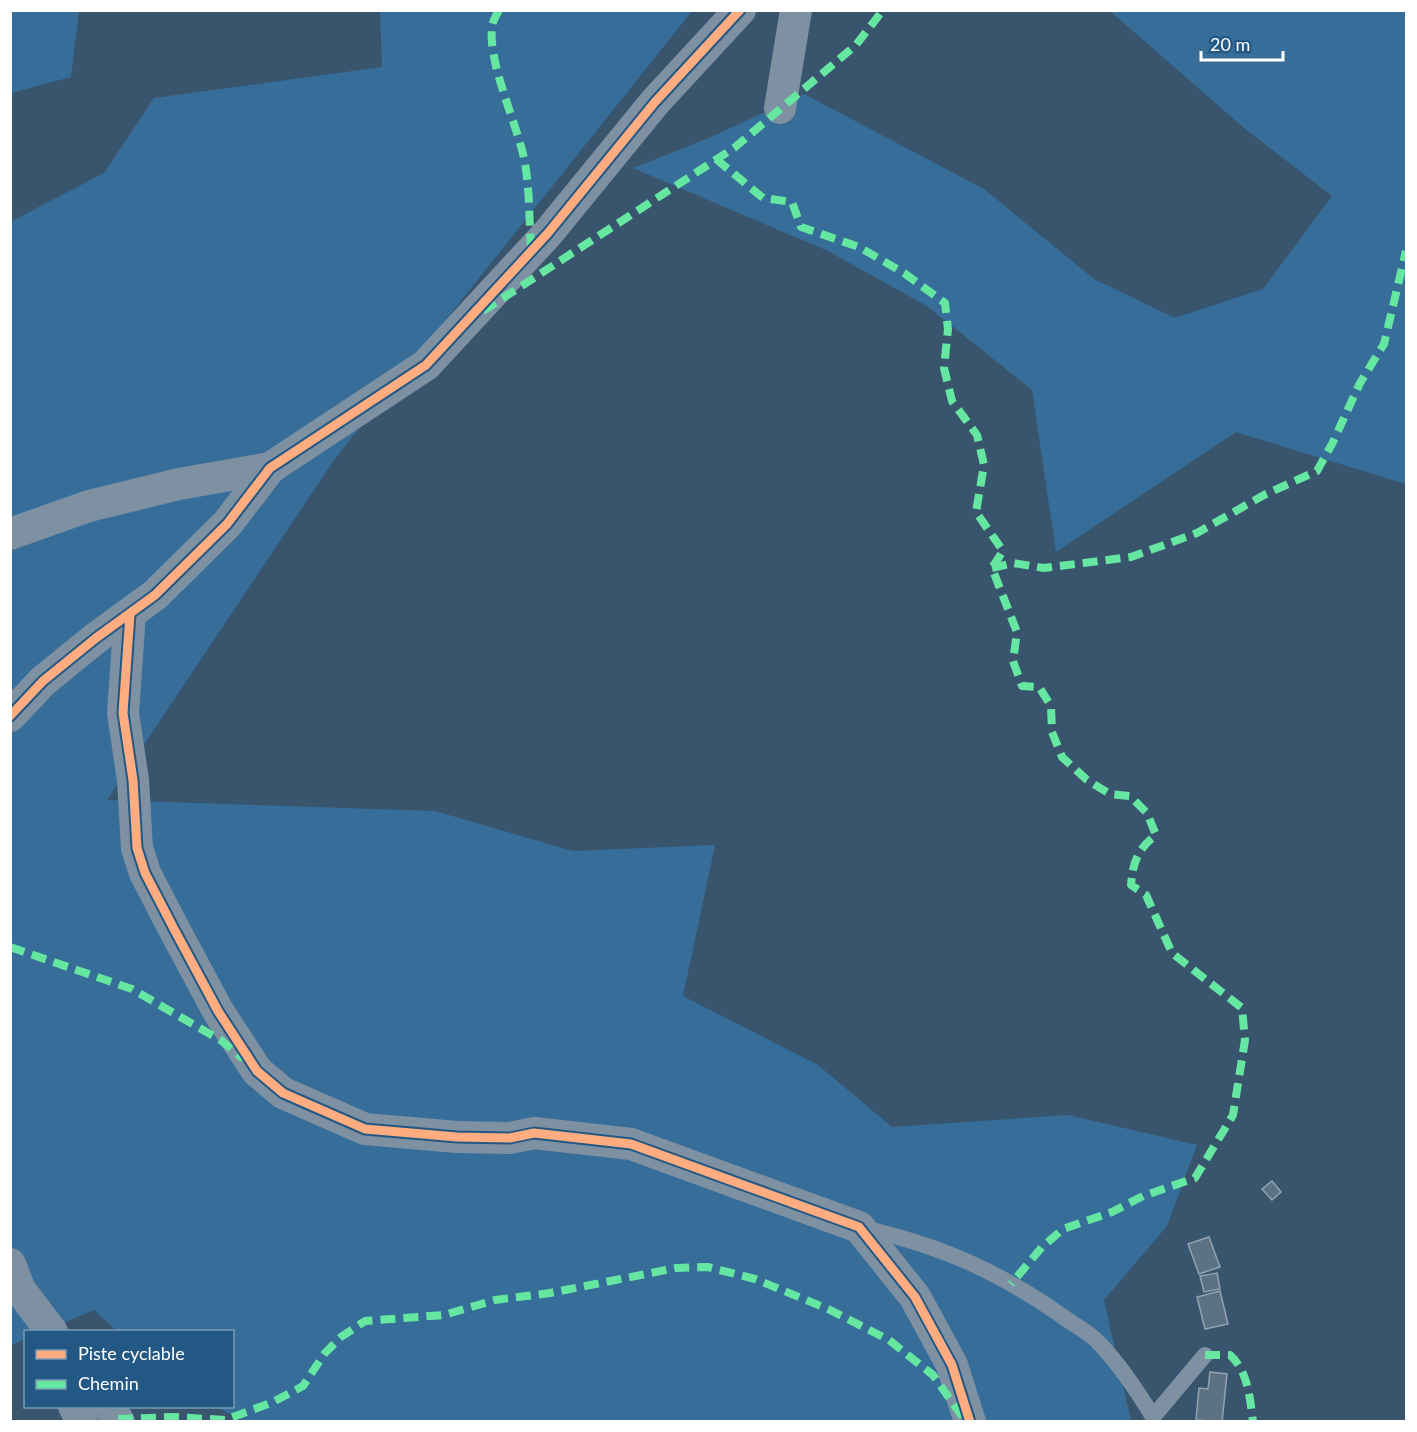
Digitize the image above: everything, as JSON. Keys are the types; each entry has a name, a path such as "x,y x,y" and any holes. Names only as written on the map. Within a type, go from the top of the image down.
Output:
{"street":[{"path":"10,716 43,681 155,595 227,524 270,468 426,365 548,233 655,102 740,10"},
{"path":"780,108 796,10"},
{"path":"10,534 88,506 179,484 270,468"},
{"path":"130,614 123,713 134,780 137,848 145,873 218,1011 257,1071 283,1093 365,1129 457,1137 510,1138 534,1133 631,1144 859,1227 915,1297 952,1365 969,1422"},
{"path":"10,1264 20,1290 20,1309 49,1330"},
{"path":"75,1408 82,1422"},
{"path":"110,1408 119,1422"}],"lane":[{"path":"859,1227 919,1241 984,1267 1048,1306 1099,1342 1136,1389 1153,1417 1204,1355"}],"shaded area":[{"path":"11,10 79,11 71,77 11,93"},
{"path":"380,11 692,11 334,460 107,800 435,811 573,851 715,845 683,996 818,1065 892,1127 1068,1115 1197,1145 1167,1226 1104,1300 1131,1421 244,1421 219,1408 234,1408 234,1330 116,1330 94,1310 46,1330 24,1330 24,1339 12,1345 11,1354 11,169 12,221 104,173 154,98 382,67"},
{"path":"1110,11 1406,11 1406,484 1236,432 1056,552 1032,390 927,306 828,251 633,168 711,137 804,94 984,189 1094,279 1175,318 1263,289 1332,196 1244,128"}],"building":[{"path":"1272,1181 1281,1192 1272,1200 1262,1189"},
{"path":"1209,1237 1220,1267 1199,1274 1188,1244"},
{"path":"1217,1273 1220,1289 1204,1292 1200,1276"},
{"path":"1220,1291 1228,1324 1205,1329 1197,1297"},
{"path":"1210,1372 1227,1374 1222,1422 1196,1420 1199,1388 1208,1389"}],"marked path":[{"path":"499,10 492,28 494,58 524,158 531,251"},
{"path":"483,311 734,148 856,45 883,10"},
{"path":"716,159 763,198 792,202 801,227 859,247 904,273 945,303 948,329 944,368 952,401 977,435 984,465 976,512 1003,551 992,568 1017,632 1013,661 1022,686 1039,687 1051,706 1052,732 1062,757 1087,780 1110,794 1130,796 1147,813 1156,835 1140,851 1133,870 1131,885 1146,895 1172,953 1242,1008 1245,1040 1233,1115 1195,1178 1143,1196 1112,1212 1063,1229 1042,1247 1011,1284"},
{"path":"992,568 1013,563 1044,568 1131,557 1197,533 1264,495 1317,471 1360,383 1384,344 1406,251"},
{"path":"10,947 132,989 222,1041 243,1059"},
{"path":"118,1419 174,1417 225,1420 273,1402 303,1386 325,1353 341,1337 365,1321 444,1315 495,1300 550,1293 676,1268 708,1267 755,1279 828,1309 889,1340 933,1375 964,1419"},
{"path":"1205,1355 1230,1355 1236,1361 1247,1386 1253,1422"}],"cycle path":[{"path":"10,716 43,681 96,638 155,595 227,524 270,468 426,365 548,233 655,102 740,10"},
{"path":"130,614 123,713 133,780 137,848 145,873 218,1011 257,1071 283,1093 365,1129 457,1137 510,1138 534,1133 631,1144 859,1227 915,1297 952,1365 970,1422"}]}
